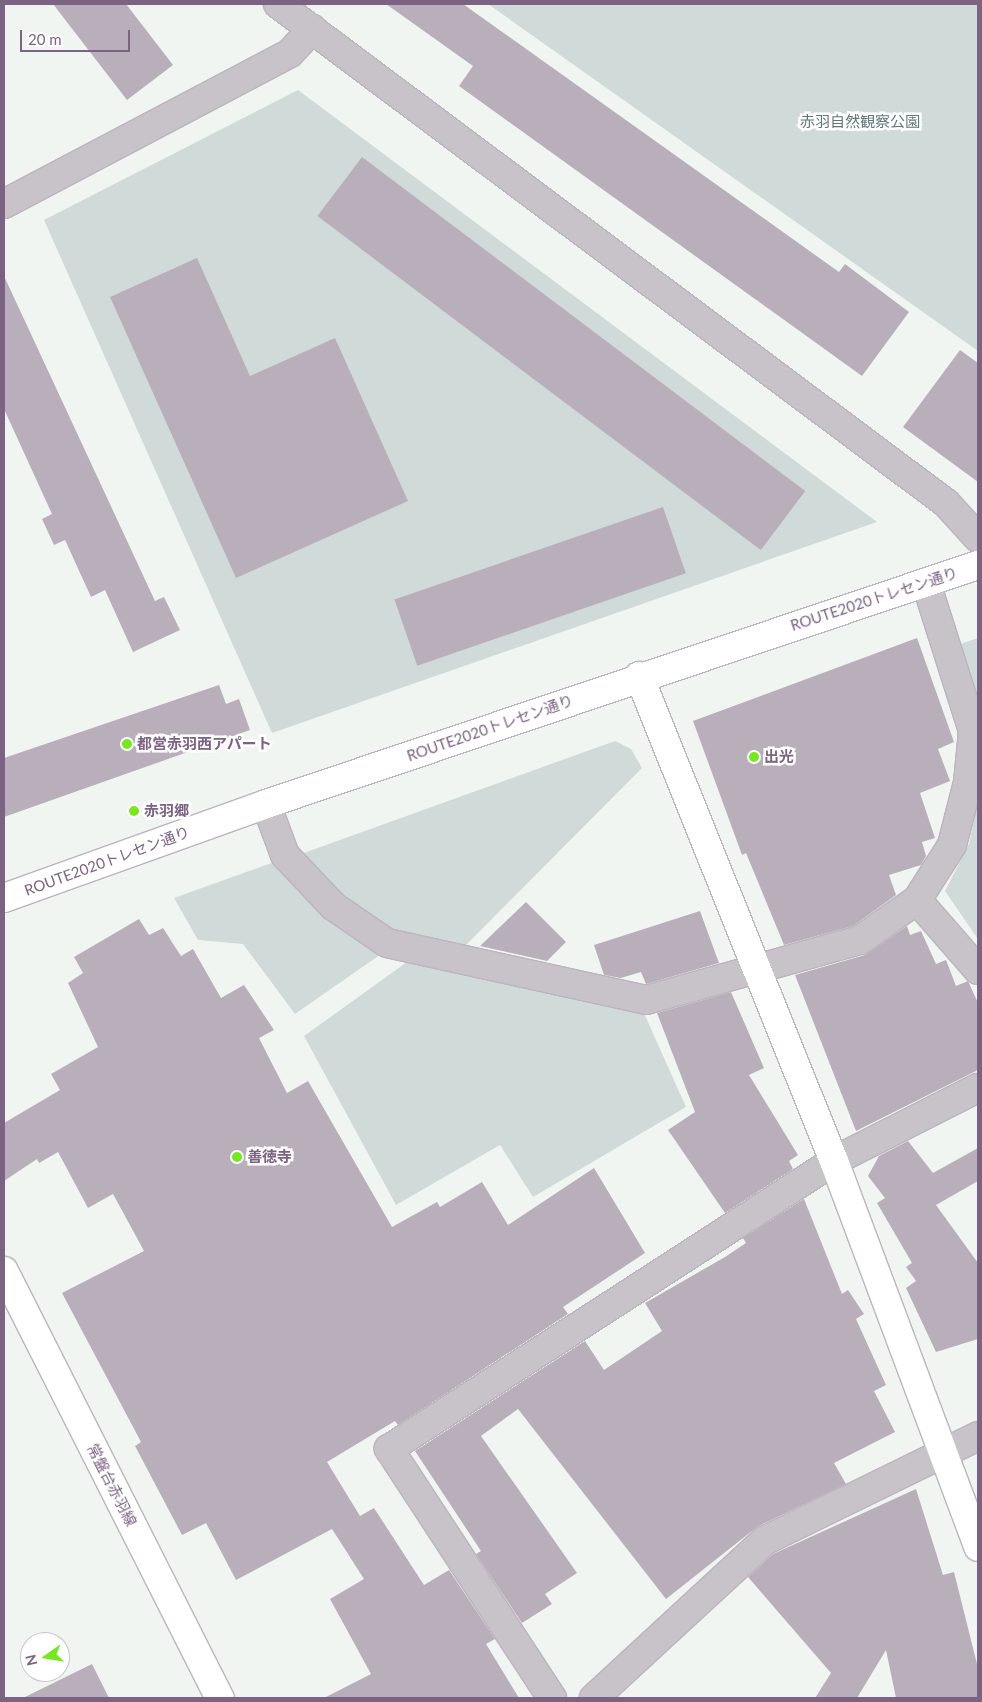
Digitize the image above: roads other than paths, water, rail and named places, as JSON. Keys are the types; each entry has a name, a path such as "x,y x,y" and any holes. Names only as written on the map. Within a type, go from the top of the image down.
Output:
{"main road":[{"name":"ROUTE2020トレセン通り","path":"4,898 266,804 640,676 978,565"},
{"path":"640,676 834,1161 947,1454 978,1547"},
{"name":"常盤台赤羽線","path":"4,1271 220,1698"}],"street":[{"path":"278,4 946,503 978,538"},
{"path":"4,204 290,53 312,29"},
{"path":"266,804 285,855 333,906 387,943 646,1000 759,970 860,940 917,900 952,845 968,782 973,731 926,583"},
{"path":"917,900 978,970"},
{"path":"552,1698 389,1449 834,1161 978,1088"},
{"path":"594,1698 764,1541 947,1454 978,1436"}],"place":[{"name":"都営赤羽西アパート","path":"127,744"},
{"name":"出光","path":"754,757"},
{"name":"赤羽郷","path":"134,811"},
{"name":"善徳寺","path":"237,1157"}],"park label":[{"name":"赤羽自然観察公園","path":"860,122"}]}
